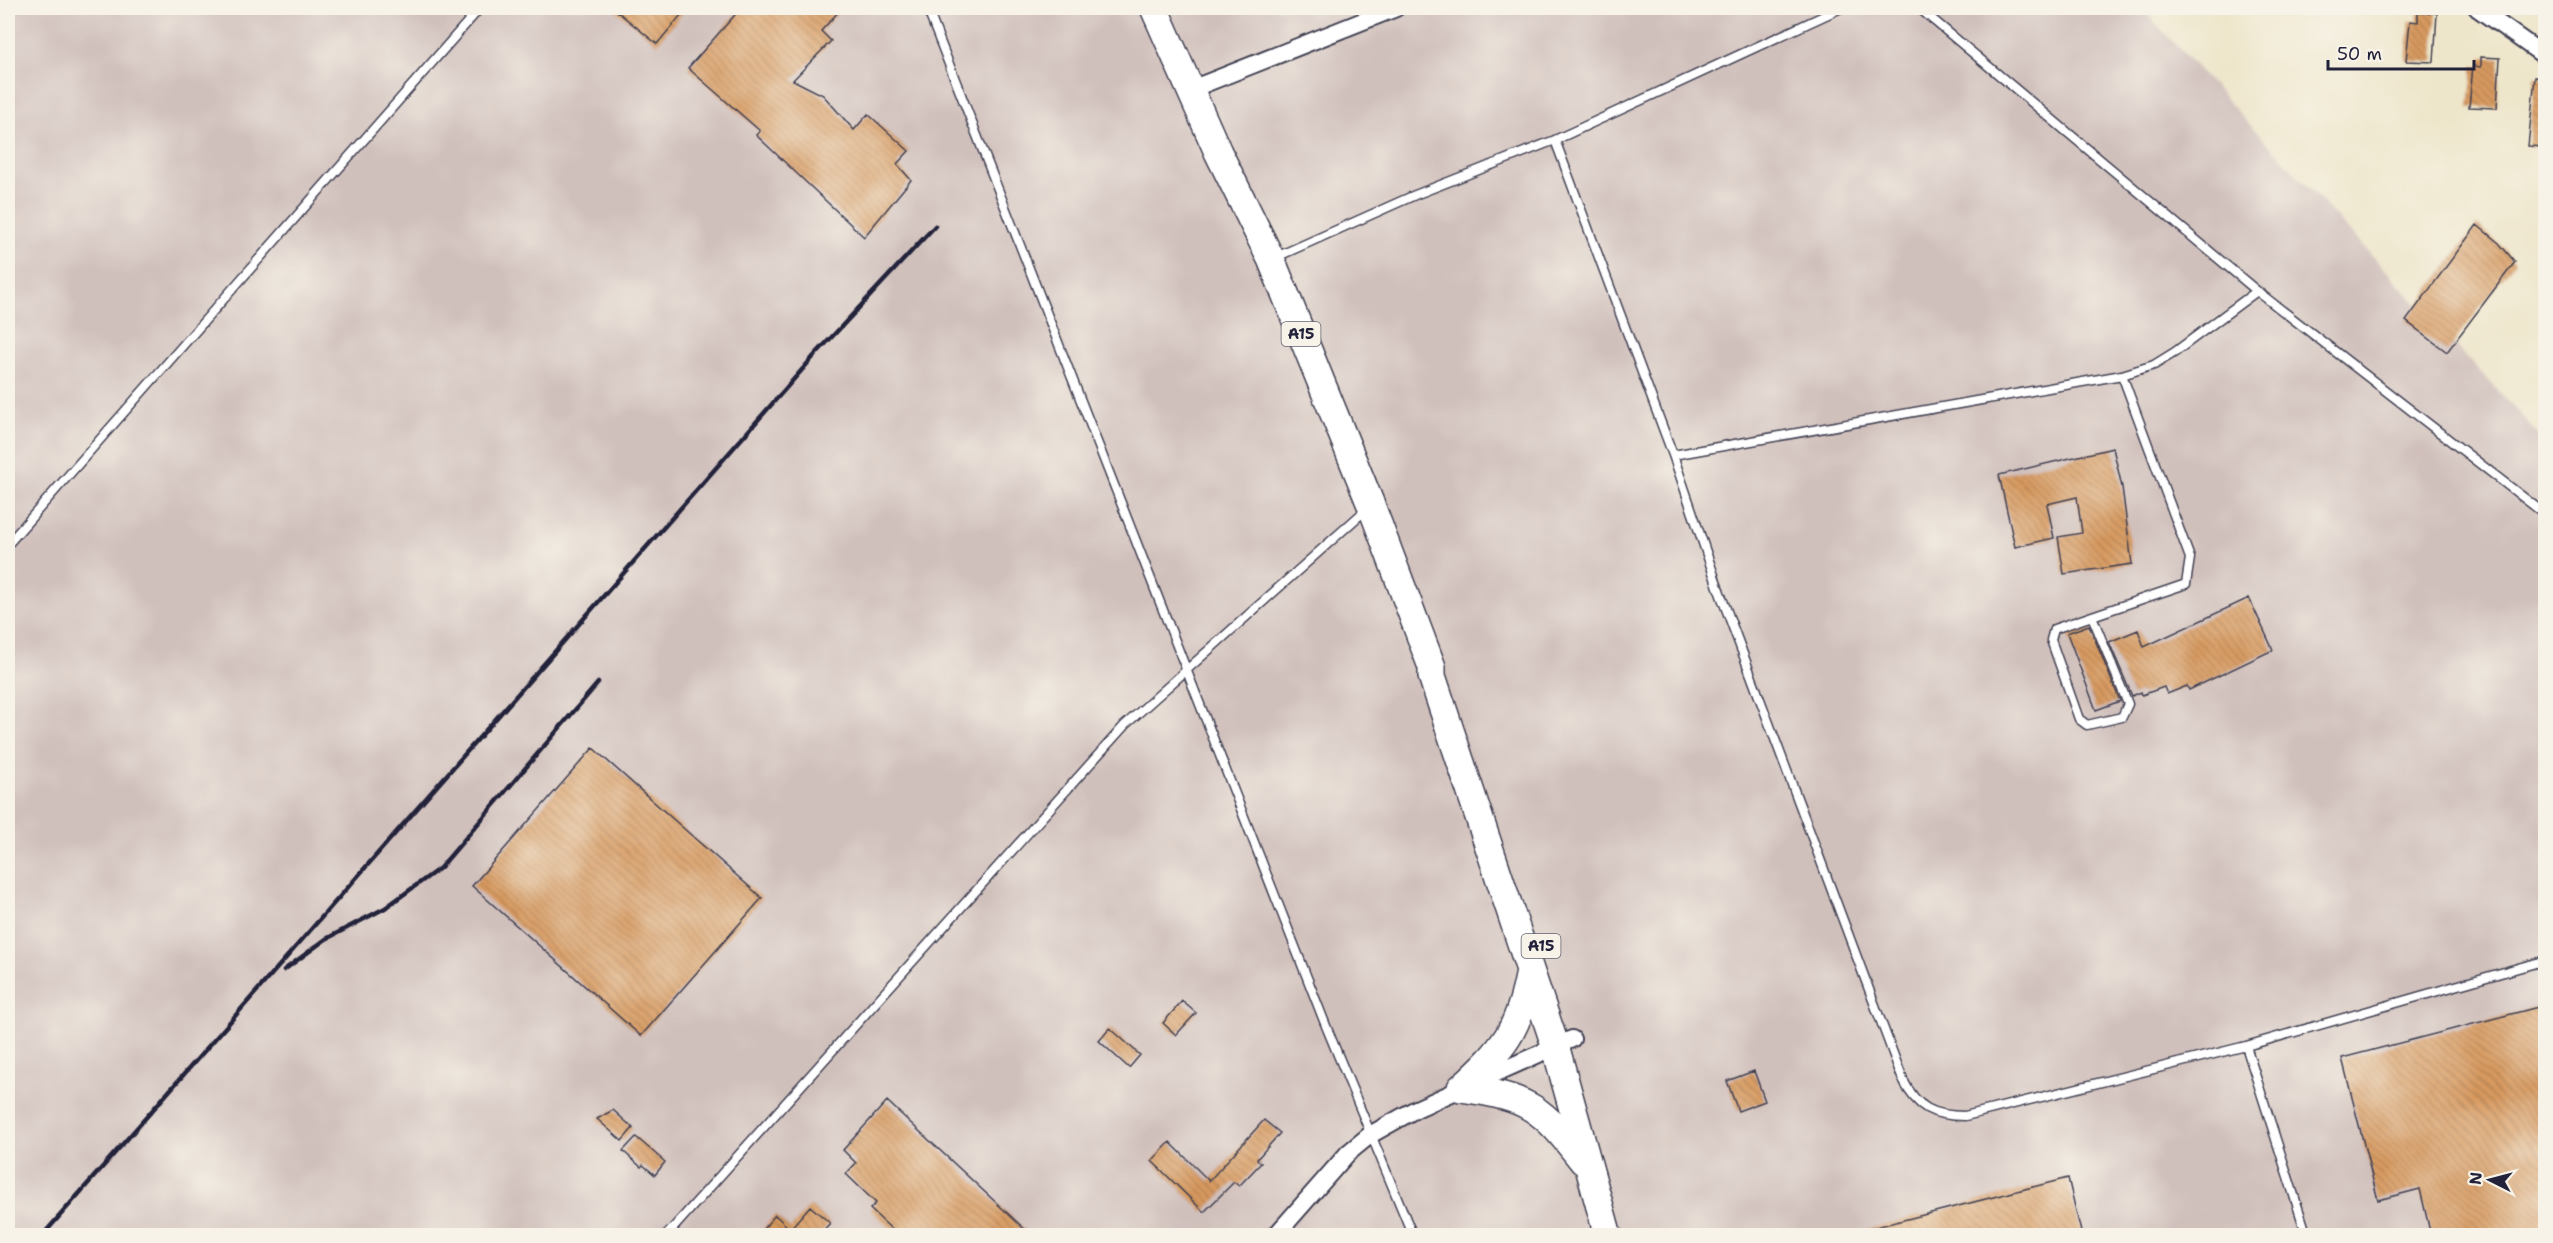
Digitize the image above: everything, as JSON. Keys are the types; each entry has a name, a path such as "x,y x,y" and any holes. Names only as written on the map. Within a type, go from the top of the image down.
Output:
{"main road":[{"name":"A15","path":"1154,8 1189,90 1271,259 1371,505 1432,667 1432,676 1531,970 1564,1042 1608,1236"},
{"name":"A15","path":"1432,667 1440,674 1499,818 1564,1042 1625,1236"},
{"path":"1461,1088 1497,1053 1512,1033 1521,1015 1531,970"},
{"path":"1461,1088 1512,1097 1533,1107 1552,1122 1593,1173"}],"street":[{"path":"1189,90 1396,8"},
{"path":"2477,8 2546,57"},
{"path":"1275,1236 1348,1153 1370,1135 1416,1109 1564,1042"}],"lane":[{"path":"8,544 480,8"},
{"path":"927,8 1187,667 1317,1004 1413,1236"},
{"path":"1271,259 1415,195 1555,140 1841,8"},
{"path":"1919,8 2257,291 2546,515"},
{"path":"1555,140 1673,455 1719,590 1903,1080 1912,1097 1944,1116 1965,1116 2246,1046 2546,960"},
{"path":"1673,455 2122,375 2154,365 2175,352 2257,291"},
{"path":"2092,616 2128,704 2122,717 2087,725 2079,720 2050,640 2054,629 2092,616 2186,584 2190,558 2122,375"},
{"path":"666,1236 1125,725 1187,667 1371,505"},
{"path":"2246,1046 2307,1236"}],"shaded area":[{"path":"8,8 2144,8 2144,11 2545,441 2545,1235 8,1235"}],"building":[{"path":"613,8 687,8 657,44"},
{"path":"741,8 842,8 821,31 831,41 793,80 823,95 854,130 868,114 909,151 897,164 911,180 864,237 756,135 760,131 688,68"},
{"path":"2418,12 2437,13 2434,62 2406,61 2410,21 2418,22"},
{"path":"2481,57 2500,58 2497,108 2469,107 2473,66 2481,67"},
{"path":"2535,77 2546,78 2546,147 2528,146"},
{"path":"2477,225 2499,243 2515,262 2447,352 2406,321"},
{"path":"2113,448 2122,487 2132,564 2064,574 2058,537 2082,533 2077,497 2047,504 2054,538 2015,547 1999,475"},
{"path":"2249,598 2273,650 2189,690 2187,686 2167,694 2164,687 2132,696 2109,642 2138,630 2144,647"},
{"path":"2089,625 2120,701 2096,710 2067,633"},
{"path":"593,748 762,898 641,1036 472,886"},
{"path":"1182,1001 1196,1013 1176,1035 1163,1023"},
{"path":"2546,1005 2546,1236 2431,1236 2420,1189 2378,1200 2342,1058"},
{"path":"1110,1028 1140,1055 1129,1068 1099,1041"},
{"path":"1754,1071 1765,1101 1738,1111 1727,1081"},
{"path":"887,1101 1032,1236 899,1236 870,1209 876,1203 846,1174 856,1163 843,1150"},
{"path":"613,1110 633,1128 622,1141 597,1119"},
{"path":"1264,1120 1280,1133 1257,1159 1261,1163 1239,1186 1234,1182 1204,1212 1152,1161 1170,1142 1209,1181"},
{"path":"636,1137 665,1162 655,1175 643,1165 641,1167 623,1151"},
{"path":"2068,1178 2082,1236 1864,1236 1864,1230"},
{"path":"810,1206 830,1223 819,1236 757,1236 775,1215 790,1229"}],"railway":[{"path":"42,1236 815,355 935,226"},
{"path":"284,970 326,939 385,908 440,868 598,683"}]}
